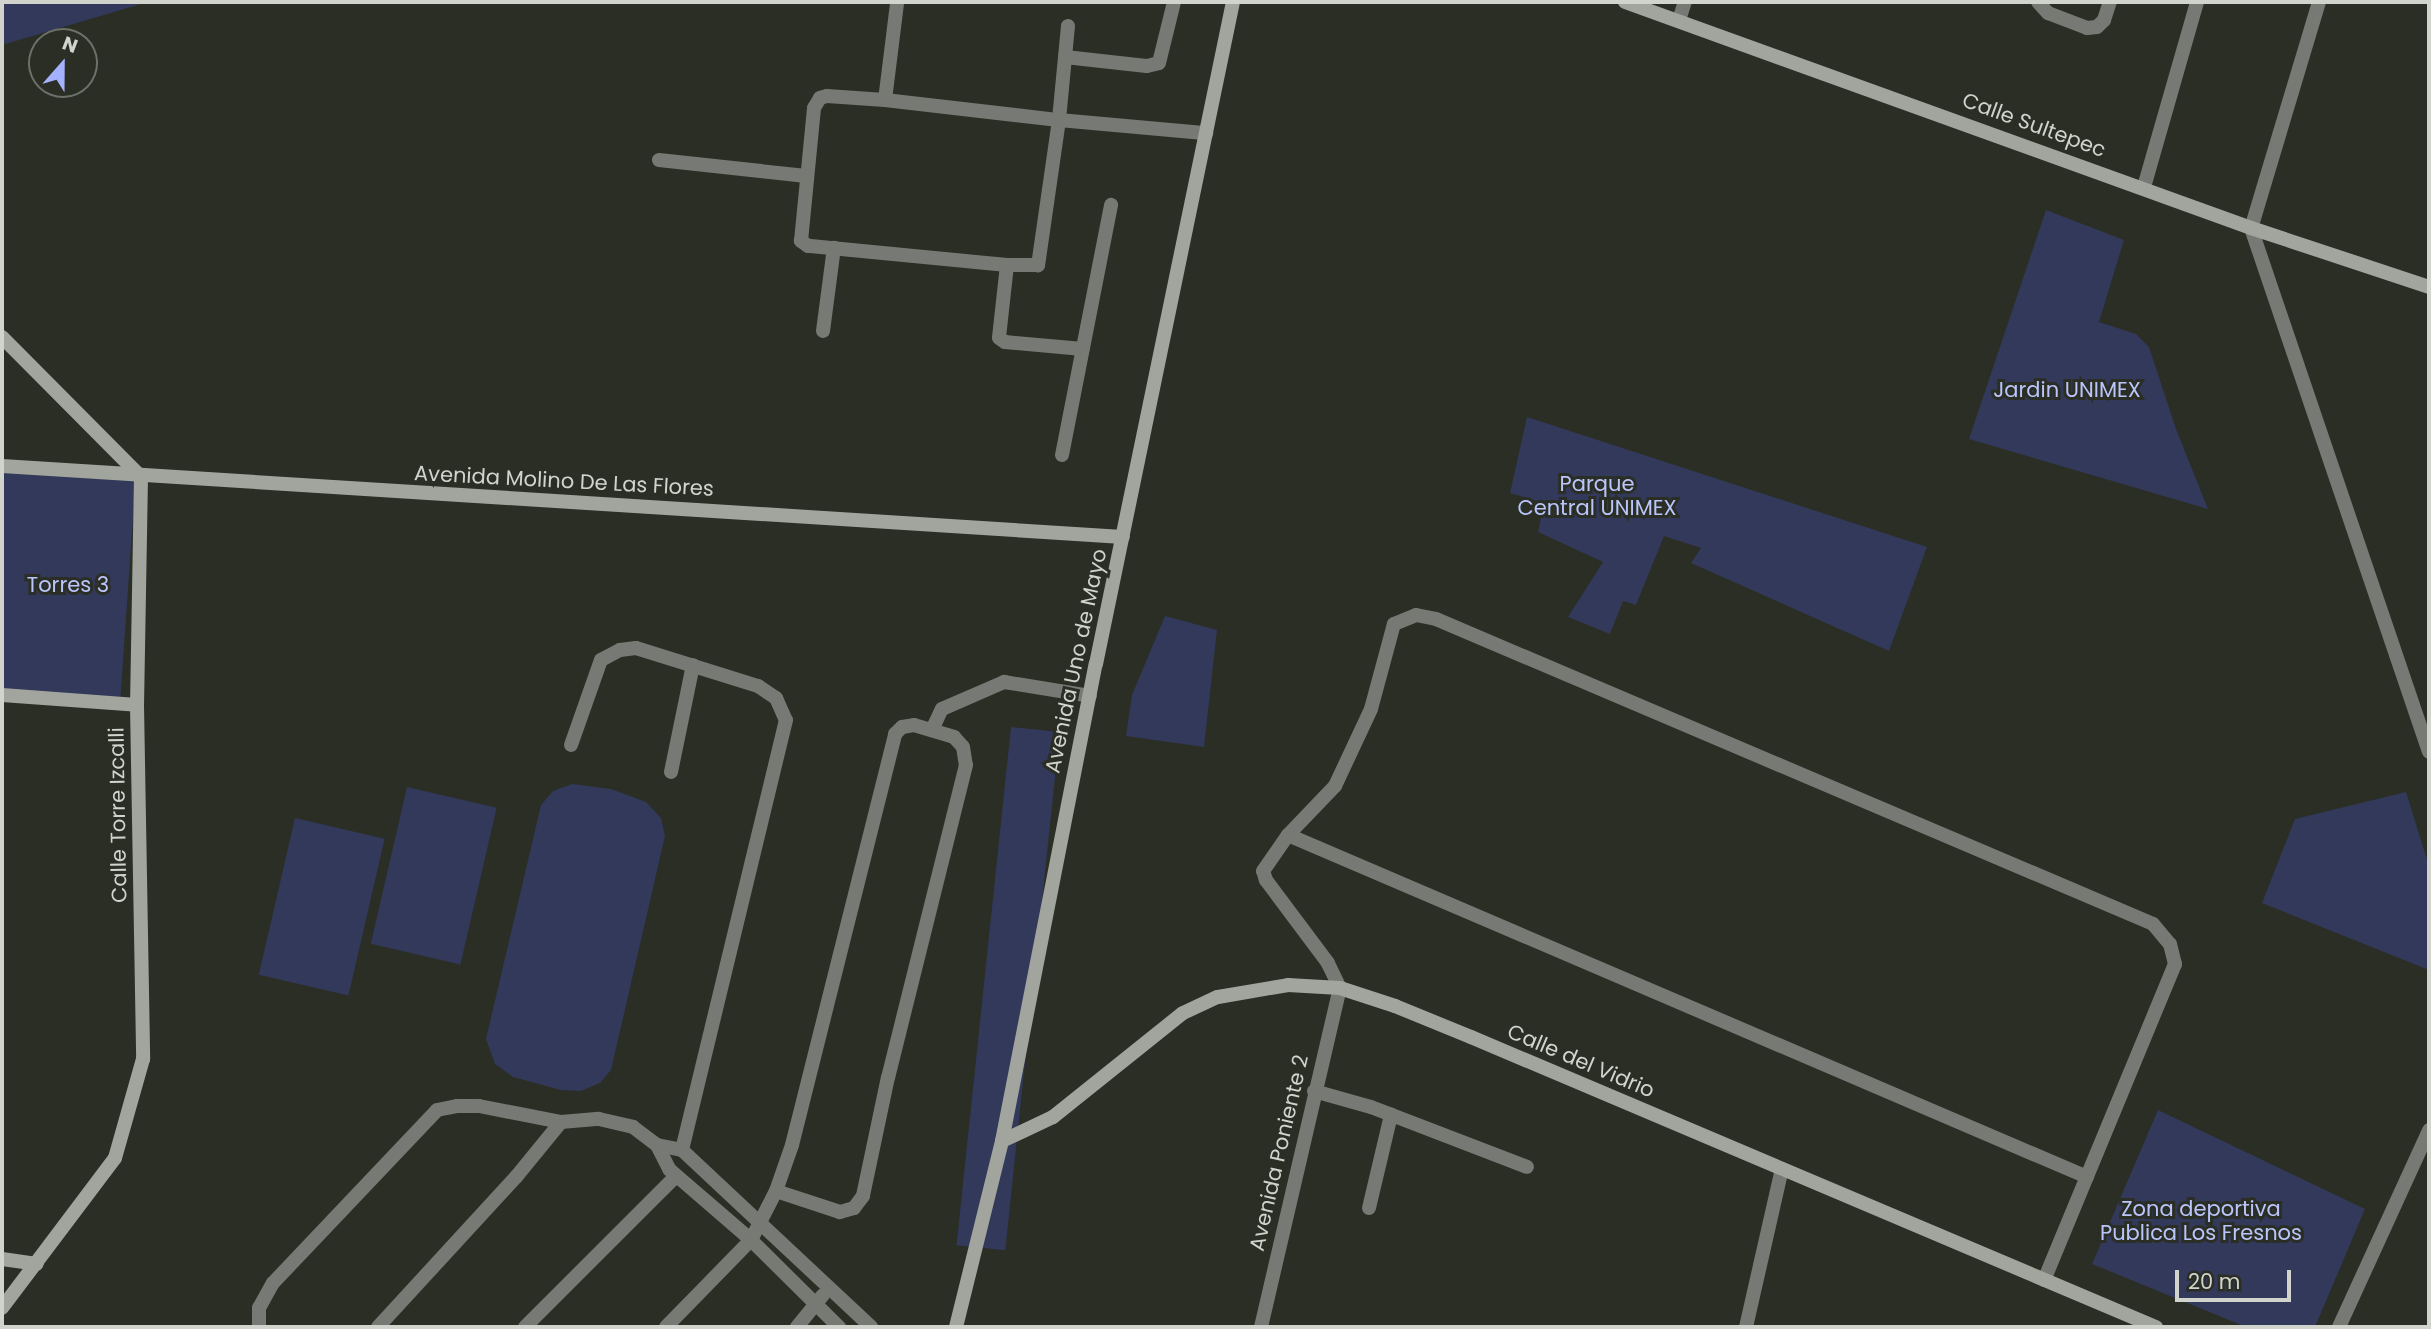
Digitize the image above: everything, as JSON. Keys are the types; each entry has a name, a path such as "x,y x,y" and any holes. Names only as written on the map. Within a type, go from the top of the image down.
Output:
{"street":[{"path":"1065,57 1147,66 1159,63 1174,2"},
{"name":"Avenida Uno de Mayo","path":"956,1327 1002,1141 1090,696 1233,2"},
{"name":"Calle Sultepec","path":"1625,2 1679,19 2251,228 2429,287"},
{"path":"1679,19 1685,2"},
{"path":"2038,2 2048,13 2087,28 2097,27 2104,20 2110,2"},
{"path":"2144,187 2197,2"},
{"path":"2319,2 2251,228 2429,752"},
{"path":"885,100 897,4"},
{"path":"1068,26 1059,120 1038,265 1031,267 807,246 801,241 814,108 820,98 885,100 1059,120 1206,133"},
{"path":"659,160 806,176"},
{"path":"1062,455 1111,205"},
{"path":"823,331 834,248"},
{"path":"1007,265 999,338 1005,342 1083,349"},
{"path":"2,337 141,477"},
{"name":"Avenida Molino De Las Flores","path":"2,466 141,477 1123,537"},
{"name":"Calle Torre Izcalli","path":"2,1308 115,1158 143,1059 137,705 141,477"},
{"path":"1340,988 1321,952 1266,880 1263,871 1266,862 1288,835 1335,786 1371,709 1394,624 1416,615 1436,619 2153,924 2170,944 2175,964 2044,1280"},
{"path":"571,745 601,660 620,650 636,648 758,685 776,698 786,720 682,1150"},
{"path":"671,772 693,666"},
{"path":"932,730 942,709 1004,682 1090,696"},
{"path":"2,695 137,705"},
{"path":"666,1327 751,1240 776,1191 792,1145 895,734 902,727 914,725 954,737 963,747 966,765 888,1077 863,1196 854,1208 840,1212 776,1191"},
{"path":"1288,835 2087,1177"},
{"name":"Calle del Vidrio","path":"1002,1141 1053,1117 1183,1013 1218,997 1288,985 1340,988 1395,1006 2157,1327"},
{"name":"Avenida Poniente 2","path":"1261,1327 1340,988"},
{"path":"1314,1091 1391,1115 1527,1167"},
{"path":"259,1327 259,1308 273,1283 437,1110 457,1106 479,1107 561,1122 600,1119 633,1128 657,1145 676,1176 751,1240 839,1327"},
{"path":"1369,1208 1391,1115"},
{"path":"378,1327 516,1177 561,1122"},
{"path":"2339,1327 2429,1129"},
{"path":"657,1145 682,1150 871,1327"},
{"path":"1746,1327 1782,1169"},
{"path":"525,1327 676,1176"},
{"path":"2,1259 37,1264"},
{"path":"797,1327 828,1288"}],"green space":[{"path":"2,2 148,2 60,28 28,28 28,37 2,45"},
{"name":"Jardin UNIMEX","path":"2046,210 2124,240 2099,322 2136,334 2149,347 2176,429 2208,509 1969,439"},
{"name":"Parque Central UNIMEX","path":"1527,417 1927,547 1889,651 1691,563 1701,548 1664,536 1636,605 1623,601 1610,634 1568,617 1603,562 1538,532 1544,503 1510,493"},
{"name":"Torres 3","path":"2,470 136,479 120,700 2,692"},
{"path":"1165,616 1217,630 1204,747 1126,736 1132,695"},
{"path":"1011,727 1060,732 1005,1250 957,1245"},
{"path":"572,784 611,789 646,802 661,818 665,836 611,1070 600,1083 581,1091 561,1090 513,1077 495,1064 486,1039 541,805 553,791"},
{"path":"407,787 497,808 460,965 371,944"},
{"path":"2406,792 2429,866 2429,970 2262,903 2295,819"},
{"path":"295,818 385,839 348,996 259,975"},
{"name":"Zona deportiva Publica Los Fresnos","path":"2158,1110 2365,1209 2315,1327 2246,1327 2092,1264"}]}
